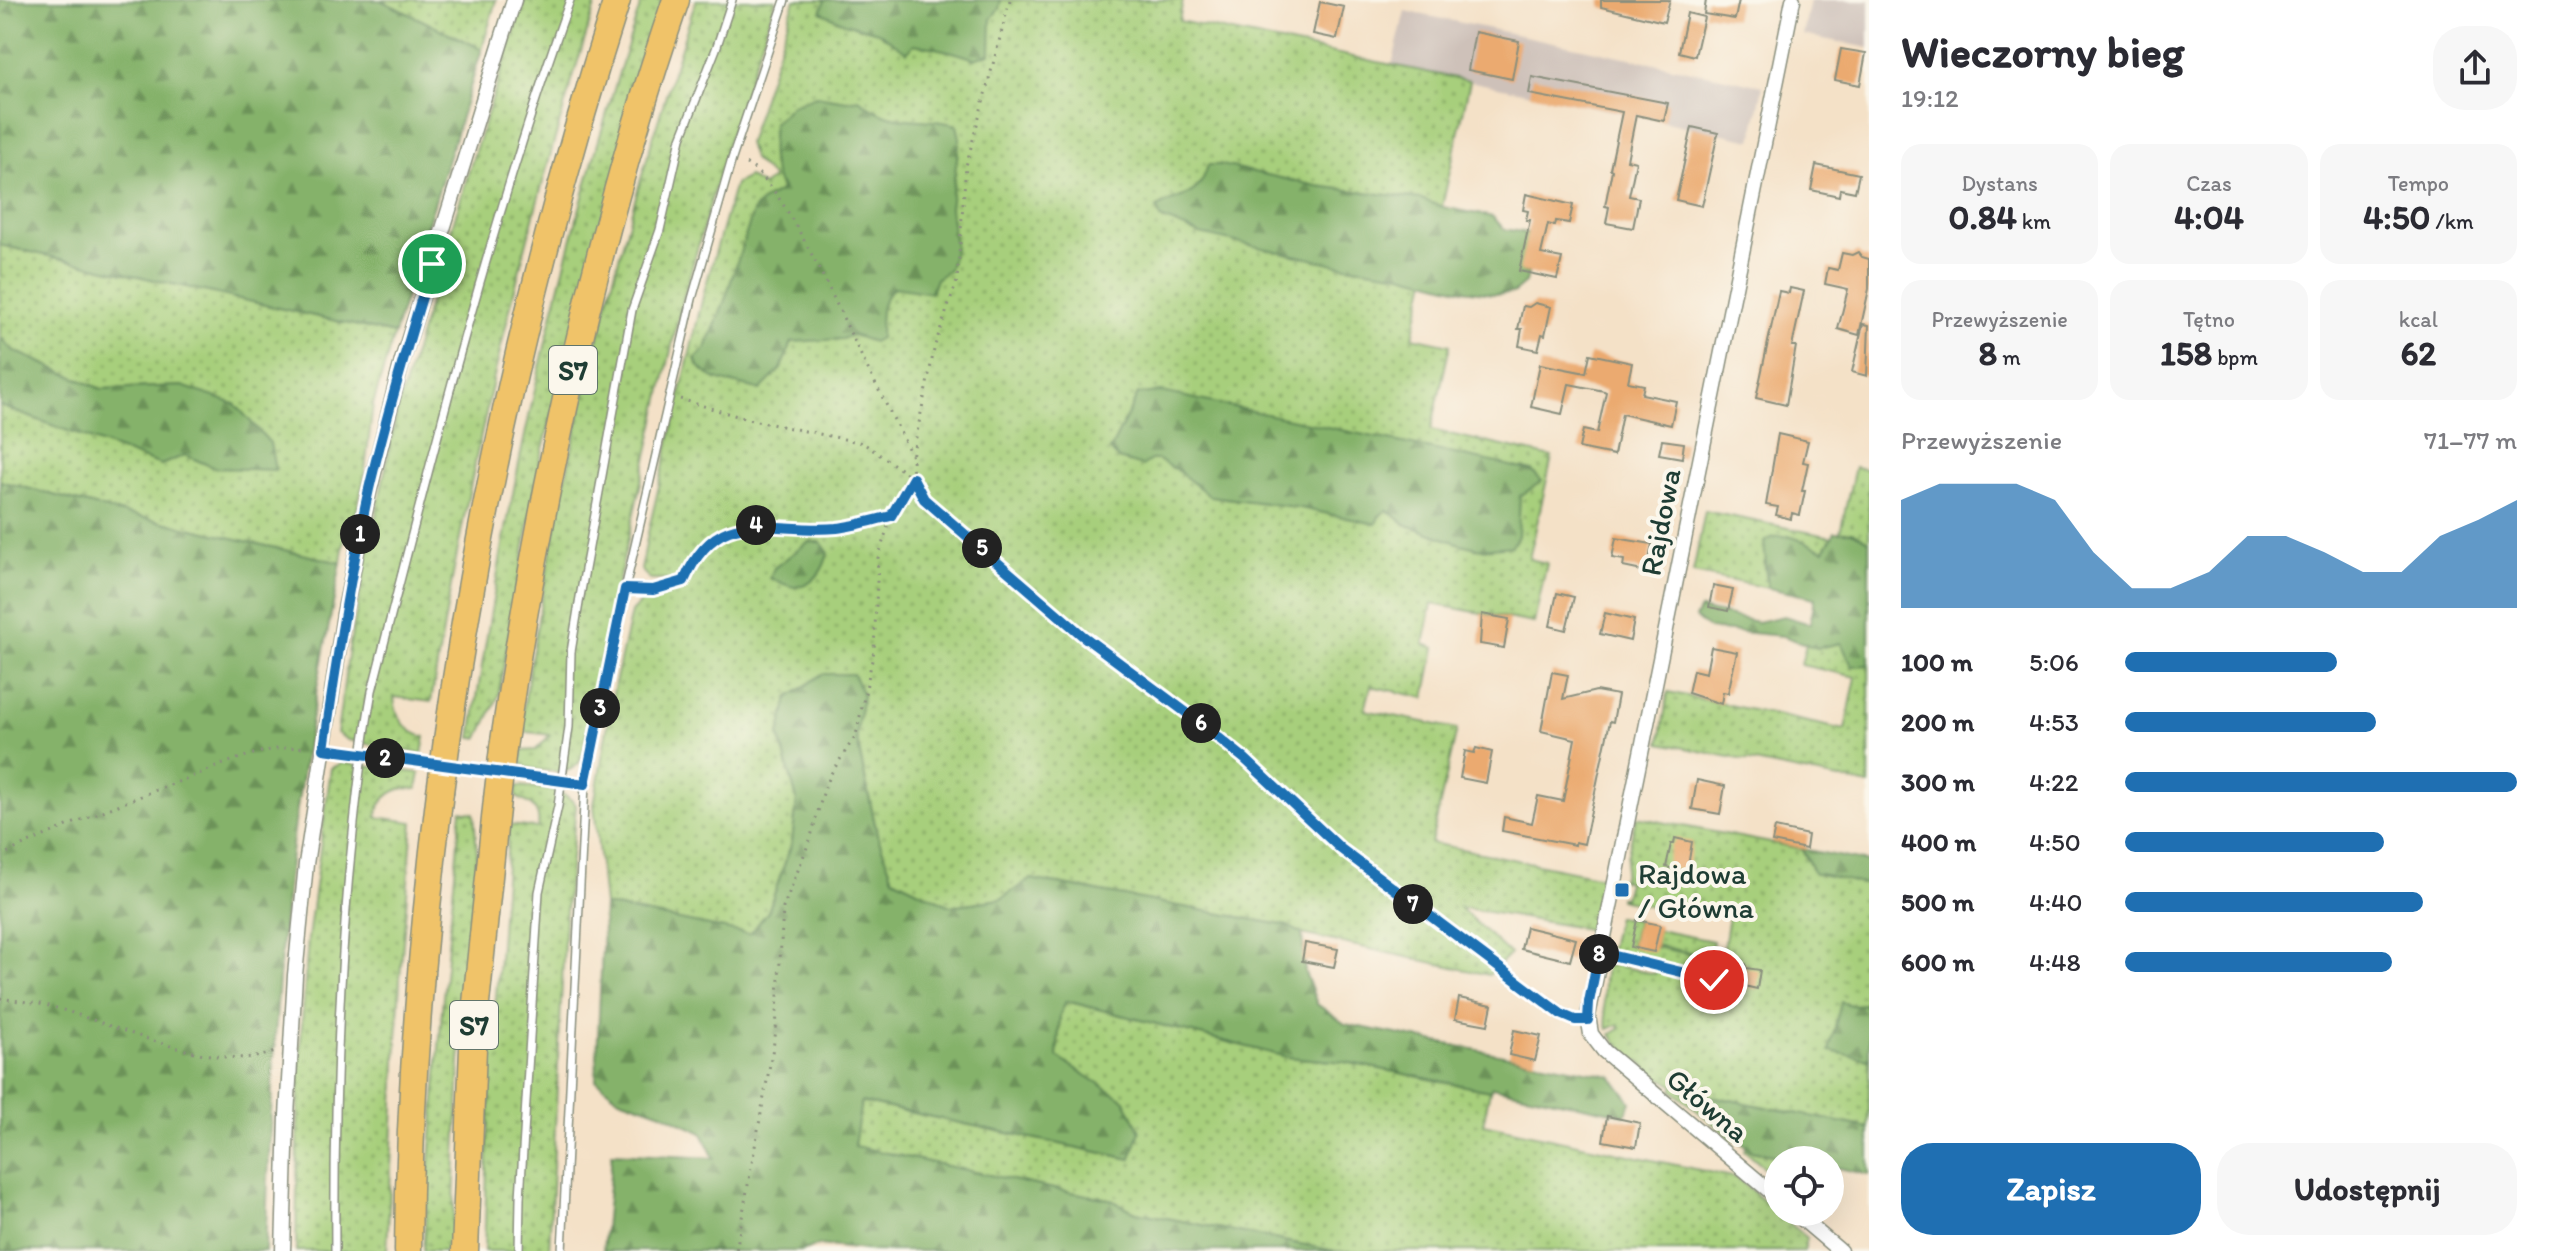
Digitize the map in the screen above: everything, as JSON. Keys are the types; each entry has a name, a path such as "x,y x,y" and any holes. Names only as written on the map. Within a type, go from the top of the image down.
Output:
{"highway":[{"name":"S7","path":"408,1251 415,1058 426,916 447,740 483,515 520,341 555,205 617,0"},
{"name":"S7","path":"465,1251 474,1023 503,748 530,578 566,397 612,214 676,0"}],"street":[{"path":"283,1251 291,1046 306,864 344,614 385,421 514,0"},
{"name":"Rajdowa","path":"1588,1020 1599,952 1793,0"},
{"name":"Główna","path":"1588,1020 1591,1034 1604,1051 1764,1186"},
{"path":"1811,1226 1840,1251"}],"lane":[{"path":"335,1251 338,1024 361,754 372,691 455,369 529,116 570,0"},
{"path":"519,1251 539,892 562,781 569,727 571,652 632,310 660,230 681,138 732,0"},
{"path":"562,1251 585,784 625,589 692,299 732,159 785,0"},
{"path":"324,749 585,784"}],"path":[{"path":"1010,0 966,166 957,281 930,363 912,457 913,478 924,499 1083,636 1236,751 1348,855 1561,1014 1575,1020 1588,1020"},
{"path":"732,159 751,166 766,181 805,242 912,457"},
{"path":"669,396 747,419 863,443 913,478"},
{"path":"736,1251 776,1031 783,908 810,840 824,790 856,735 874,651 878,558 891,516 913,478"},
{"path":"625,589 653,590 684,581 694,558 712,539 749,524 838,528 891,516"},
{"path":"0,856 83,818 243,757 274,748 324,749"},
{"path":"1599,952 1718,980 1740,974"},
{"path":"1695,976 1703,969"},
{"path":"0,998 48,1006 176,1047 239,1059 265,1056 291,1046"}],"shaded area":[{"path":"1810,0 1869,0 1869,48 1803,35"},
{"path":"1405,11 1763,86 1752,140 1392,65"}],"green space":[{"path":"0,0 380,0 482,49 394,334 0,245"},
{"path":"380,0 496,0 482,49"},
{"path":"525,0 597,0 545,173 500,348 463,524 431,702 394,697 403,723 425,737 422,754 348,740 337,733 349,648 398,407 475,151"},
{"path":"642,0 664,0 541,456 498,697 479,738 471,738 502,551 540,365 587,182"},
{"path":"696,0 776,0 728,141 681,306 598,671 582,757 571,769 563,771 520,766 522,751 536,750 550,735 520,731 552,546 592,362 616,271"},
{"path":"795,0 1183,0 1179,21 1470,81 1413,337 1450,345 1431,430 1552,457 1529,559 1547,563 1534,623 1432,604 1424,644 1435,648 1425,698 1371,686 1365,710 1457,729 1431,843 1602,877 1593,930 1459,907 1510,954 1489,975 1302,934 1288,926 1031,879 1001,899 950,906 893,878 877,834 856,735 863,695 779,735 797,800 792,842 768,912 749,934 604,905 594,805 614,688 631,612 642,601 669,595 667,580 651,580 641,570 648,533 704,292 735,184 748,177 763,186 773,178 753,159 748,143"},
{"path":"825,0 1001,0 999,9 991,19 990,54 974,59 914,44 907,52 878,32 844,23 821,12"},
{"path":"816,96 847,101 859,99 896,118 957,125 960,138 950,207 955,247 949,270 936,279 931,293 894,287 882,305 880,338 873,342 852,335 842,339 792,342 781,369 760,390 723,381 707,374 695,359 706,348 723,306 754,209 782,190 773,166 773,123 792,105"},
{"path":"1208,165 1222,165 1317,186 1421,199 1443,207 1493,217 1504,229 1529,233 1526,282 1513,293 1463,290 1402,274 1339,265 1200,234 1160,218 1157,208 1194,190"},
{"path":"0,245 394,334 373,405 364,478 356,514 344,540 341,563 110,510 0,481 0,406 161,465 185,455 215,468 182,386 101,389 12,350 0,337"},
{"path":"0,337 12,350 101,389 182,386 235,404 270,443 275,470 215,468 185,455 161,465 0,406"},
{"path":"1162,392 1532,471 1542,481 1520,496 1518,536 1512,546 1481,549 1407,525 1387,510 1379,516 1376,524 1295,507 1210,496 1174,468 1158,460 1151,460 1142,466 1118,459 1110,450 1138,394"},
{"path":"1855,467 1869,470 1869,541 1852,532 1840,532"},
{"path":"0,481 110,510 341,563 309,731 291,857 275,1031 265,1251 0,1251"},
{"path":"1705,511 1832,537 1824,550 1789,536 1764,562 1768,588 1693,573"},
{"path":"1835,532 1852,532 1869,541 1869,665 1852,666 1841,643 1817,648 1783,636 1709,629 1695,618 1700,609 1757,622 1784,616 1810,624 1815,598 1768,588 1764,542 1786,536 1824,550"},
{"path":"808,542 821,542 828,552 813,580 795,587 770,578 774,568"},
{"path":"1841,643 1869,665 1869,785 1660,743 1668,692 1845,730 1856,677 1801,665 1806,644 1817,648"},
{"path":"822,674 853,674 863,695 856,736 877,834 893,878 950,906 1001,899 1031,879 1288,926 1302,934 1305,972 1317,1004 1345,1024 1611,1076 1631,1102 1626,1115 1492,1087 1490,1091 1345,1062 1287,1057 1066,1001 1060,1015 1057,1057 1125,1100 1140,1131 1131,1159 861,1102 854,1146 1109,1199 1136,1212 1335,1251 875,1251 819,1245 801,1251 603,1251 612,1153 714,1158 702,1133 662,1113 617,1097 596,1080 604,905 749,934 768,912 792,842 797,800 779,735 788,698"},
{"path":"342,763 420,773 417,789 402,789 390,794 376,817 413,822 400,978 387,1251 296,1251 299,1067 308,938 331,768"},
{"path":"517,786 556,792 576,805 565,921 549,1251 484,1251 491,1063 509,825 538,828 539,822 534,808 516,797"},
{"path":"461,811 474,813 477,853 460,1062 452,1251 423,1251 443,997"},
{"path":"1636,817 1802,849 1814,874 1869,884 1869,1004 1851,1005 1829,1050 1869,1059 1869,1128 1683,1090 1751,1151 1764,1153 1764,1167 1744,1150 1746,1147 1733,1140 1672,1090 1674,1086 1661,1080 1615,1041 1611,1034 1621,1028 1619,1024 1608,1029 1604,998 1606,967 1614,965 1655,974 1658,966 1717,981 1745,974 1746,965 1655,945 1658,930 1713,941 1710,956 1722,958 1729,917 1707,913 1701,917 1619,899 1624,898 1628,882 1622,880"},
{"path":"1802,849 1869,862 1869,884 1814,874"},
{"path":"1617,917 1637,920 1631,946 1655,947 1704,957 1702,969 1694,967 1692,974 1609,952"},
{"path":"1066,1001 1287,1057 1345,1062 1490,1091 1483,1124 1737,1178 1764,1201 1764,1226 1793,1226 1807,1238 1804,1251 1335,1251 1136,1212 1109,1199 854,1146 860,1102 1131,1159 1125,1101 1057,1057 1060,1015"},
{"path":"1841,1002 1869,1004 1869,1059 1829,1051"},
{"path":"1681,1090 1869,1128 1869,1175 1844,1169 1844,1146 1764,1146 1764,1153 1751,1151"}],"building":[{"path":"1601,0 1670,0 1664,22 1601,7"},
{"path":"1706,0 1739,0 1735,19 1704,14"},
{"path":"1320,2 1344,7 1337,39 1313,34"},
{"path":"1687,13 1704,17 1695,56 1679,52"},
{"path":"1475,32 1519,41 1512,79 1468,70"},
{"path":"1841,49 1866,53 1860,85 1835,80"},
{"path":"1532,77 1668,103 1664,121 1636,115 1627,160 1636,162 1629,196 1639,198 1633,228 1606,223 1610,169 1622,112 1529,94"},
{"path":"1692,127 1718,133 1702,206 1676,200"},
{"path":"1816,165 1859,174 1855,192 1840,189 1839,196 1811,190"},
{"path":"1526,194 1573,205 1569,223 1556,221 1555,226 1548,224 1541,254 1562,258 1557,279 1519,271 1530,220 1526,220 1528,211 1523,210"},
{"path":"1858,252 1869,259 1869,289 1859,335 1838,329 1848,289 1825,284 1828,268 1838,270 1842,253 1852,255"},
{"path":"1790,288 1804,291 1792,346 1796,346 1786,405 1756,398 1779,291 1789,293"},
{"path":"1535,303 1551,307 1538,350 1519,346 1522,329 1518,329 1523,306 1529,307"},
{"path":"1863,324 1869,325 1867,376 1852,372"},
{"path":"1590,354 1632,363 1628,382 1644,385 1642,394 1676,401 1671,425 1622,414 1614,455 1579,448 1583,430 1597,433 1606,392 1569,384 1562,414 1531,407 1540,364 1586,373"},
{"path":"1778,434 1808,441 1803,462 1808,463 1800,515 1792,513 1791,519 1776,515 1778,507 1766,505"},
{"path":"1662,440 1684,443 1682,458 1659,454"},
{"path":"1616,538 1652,544 1647,572 1623,567 1624,560 1612,558"},
{"path":"1713,586 1733,590 1728,611 1709,607"},
{"path":"1557,593 1574,597 1566,630 1550,626"},
{"path":"1605,613 1634,620 1630,641 1600,634"},
{"path":"1482,614 1509,619 1504,648 1480,644"},
{"path":"1711,647 1737,652 1728,693 1723,692 1721,704 1688,693 1693,670 1706,673"},
{"path":"1552,672 1568,675 1563,699 1596,691 1618,695 1584,844 1502,831 1504,817 1532,823 1538,796 1563,801 1575,739 1541,731"},
{"path":"1476,748 1492,752 1486,783 1460,778 1465,751 1474,753"},
{"path":"1697,780 1725,786 1720,814 1692,809"},
{"path":"1775,828 1808,835 1806,849 1772,842"},
{"path":"1675,838 1692,842 1687,872 1666,867"},
{"path":"1637,920 1660,925 1654,952 1631,947"},
{"path":"1526,927 1576,939 1570,961 1521,949"},
{"path":"1305,943 1338,949 1334,967 1302,961"},
{"path":"1707,957 1746,964 1746,968 1760,970 1757,989 1706,977"},
{"path":"1459,998 1492,1005 1488,1025 1455,1019"},
{"path":"1514,1030 1541,1036 1535,1061 1509,1055"},
{"path":"1607,1116 1640,1123 1636,1147 1603,1141"}],"place":[{"name":"Rajdowa / Główna","path":"1622,890"}],"route":[{"path":"432,264 385,421 369,492 344,614 324,749 585,784 625,589 653,590 684,581 694,558 712,539 749,524 838,528 891,516 913,478 924,499 1083,636 1218,736 1283,792 1341,849 1561,1014 1575,1020 1588,1020 1599,952 1714,980"}]}
